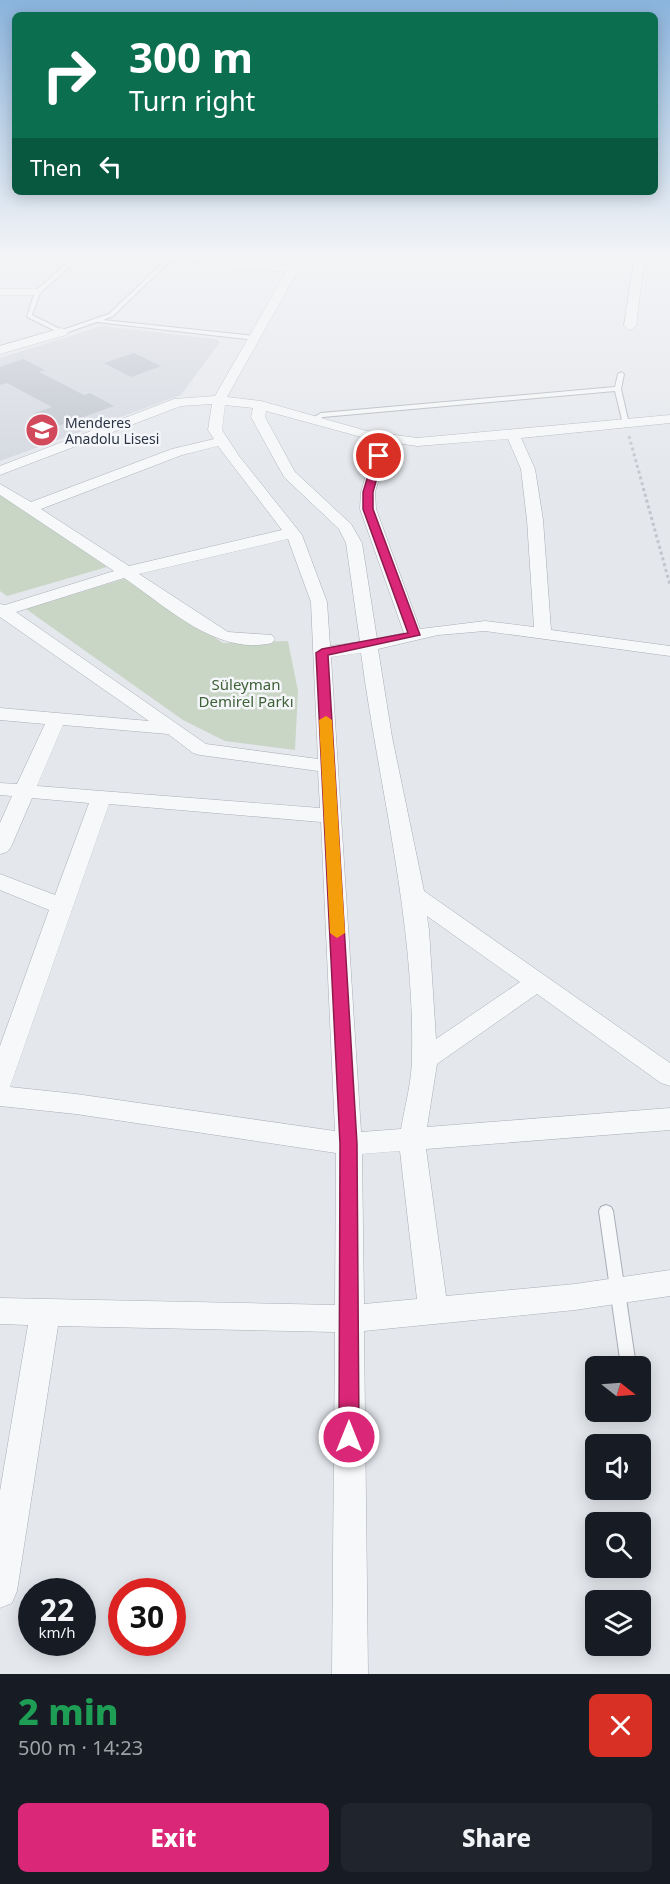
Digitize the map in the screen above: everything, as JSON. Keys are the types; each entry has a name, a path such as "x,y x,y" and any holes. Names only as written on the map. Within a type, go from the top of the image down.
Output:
{"street":[{"path":"0,350 62,332"},
{"path":"258,332 219,400 215,430 292,533 319,602 349,1144 350,1674"},
{"path":"0,471 178,402 219,400 261,405 384,439 439,442 670,419"},
{"path":"261,405 258,417 290,474 329,514 346,527 354,543 382,737 418,930 425,1059 412,1141 433,1311"},
{"path":"513,435 528,469 535,520 543,633"},
{"path":"384,439 368,492 368,509 414,635"},
{"path":"29,508 177,452 222,441"},
{"path":"0,488 222,636 237,640 266,639"},
{"path":"329,514 368,509"},
{"path":"1,611 127,572 292,533"},
{"path":"1,611 200,749 328,766"},
{"path":"322,653 452,628 486,626 670,651"},
{"path":"0,714 173,729"},
{"path":"0,846 56,719"},
{"path":"0,789 331,816"},
{"path":"0,1081 101,797"},
{"path":"0,881 62,907"},
{"path":"412,894 670,1076"},
{"path":"425,1059 537,982"},
{"path":"0,1096 76,1104 349,1144 412,1141 670,1119"},
{"path":"0,1311 349,1319 670,1283"},
{"path":"0,1591 45,1312"}],"lane":[{"path":"200,332 255,338"},
{"path":"621,374 618,389 626,424"},
{"path":"312,420 321,415 618,389"},
{"path":"606,1211 628,1356"}],"path":[{"path":"626,424 670,585"}],"shaded area":[{"name":"Menderes Anadolu Lisesi","path":"82,332 155,332 215,339 220,342 181,395 0,461 0,358"}],"green space":[{"path":"0,492 107,567 7,596 0,591"},
{"name":"Süleyman Demirel Parkı","path":"127,578 223,643 288,641 298,691 295,750 225,741 183,720 26,609"}],"building":[{"path":"134,353 161,366 131,377 104,363"},
{"path":"23,359 45,370 39,372 84,395 90,393 114,406 58,426 34,413 52,407 7,383 0,385 0,367"}],"slow traffic":[{"path":"326,720 337,933"}],"place":[{"name":"Menderes Anadolu Lisesi","path":"42,430"}],"route":[{"path":"349,1437 349,1144 322,653 414,635 368,509 368,492 379,456"}]}
